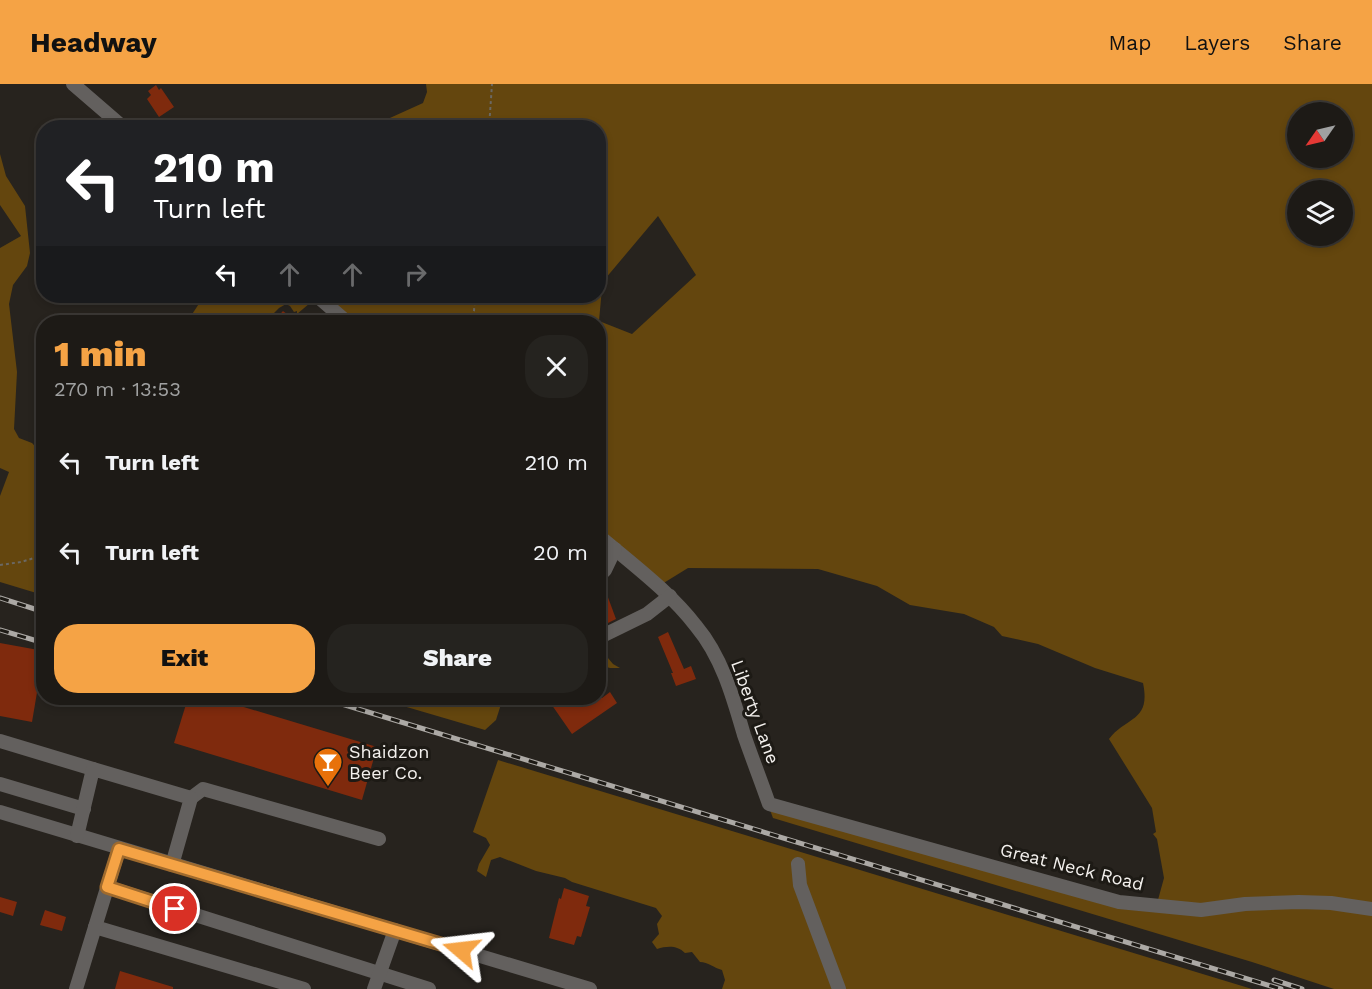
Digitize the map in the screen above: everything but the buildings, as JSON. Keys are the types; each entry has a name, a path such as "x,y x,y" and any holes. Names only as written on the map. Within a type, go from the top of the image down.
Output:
{"street":[{"path":"73,84 115,120"},
{"path":"325,303 339,315"},
{"name":"Liberty Lane","path":"606,542 670,596 697,626 725,675 769,804"},
{"path":"606,568 615,549"},
{"path":"606,634 647,614 670,596"},
{"path":"0,741 191,798"},
{"path":"77,836 93,769"},
{"path":"0,784 84,809"},
{"path":"172,865 191,798 203,789 379,839"},
{"name":"Great Neck Road","path":"769,804 1119,902 1201,910 1245,904 1299,902 1331,903 1372,909"},
{"path":"0,812 590,989"},
{"path":"76,989 119,849"},
{"path":"798,864 800,885 839,989"},
{"path":"107,887 429,989"},
{"path":"95,927 304,989"},
{"path":"374,989 395,930"}],"path":[{"path":"490,120 492,84"},
{"path":"0,564 21,562 36,557"}],"shaded area":[{"path":"426,84 1372,84 1372,989 1334,989 1252,962 773,818 770,810 1156,907 1164,878 1157,839 1153,834 1156,832 1152,808 1109,739 1141,712 1145,696 1143,683 1095,668 1038,644 1002,636 994,627 964,614 910,605 877,586 818,569 688,568 662,584 606,541 606,324 632,334 696,275 658,216 606,278 606,120 385,120 423,103 427,92"},
{"path":"0,154 6,176 25,206 30,253 27,266 13,285 9,304 17,372 14,429 19,438 32,443 36,447 36,593 0,582 0,496 9,472 0,468 0,248 21,236 0,205"},
{"path":"199,303 310,303 297,314 297,311 294,312 286,304 272,315 192,315"},
{"path":"322,303 601,303 600,315 337,315"},
{"path":"606,656 620,668 606,667"},
{"path":"400,705 501,705 496,720 485,730"},
{"path":"498,760 1252,989 722,989 725,980 722,970 700,962 692,952 685,953 672,947 657,949 652,942 659,934 657,924 662,916 656,908 565,878 536,871 500,857 491,860 486,877 477,871 490,845 486,838 473,832"}],"railway":[{"path":"0,598 36,609"},
{"path":"0,630 36,641"},
{"path":"345,705 1281,989"},
{"path":"1274,980 1302,989"}],"place":[{"name":"Shaidzon Beer Co.","path":"328,788"}],"route":[{"path":"175,909 107,887 119,849 461,950"}]}
